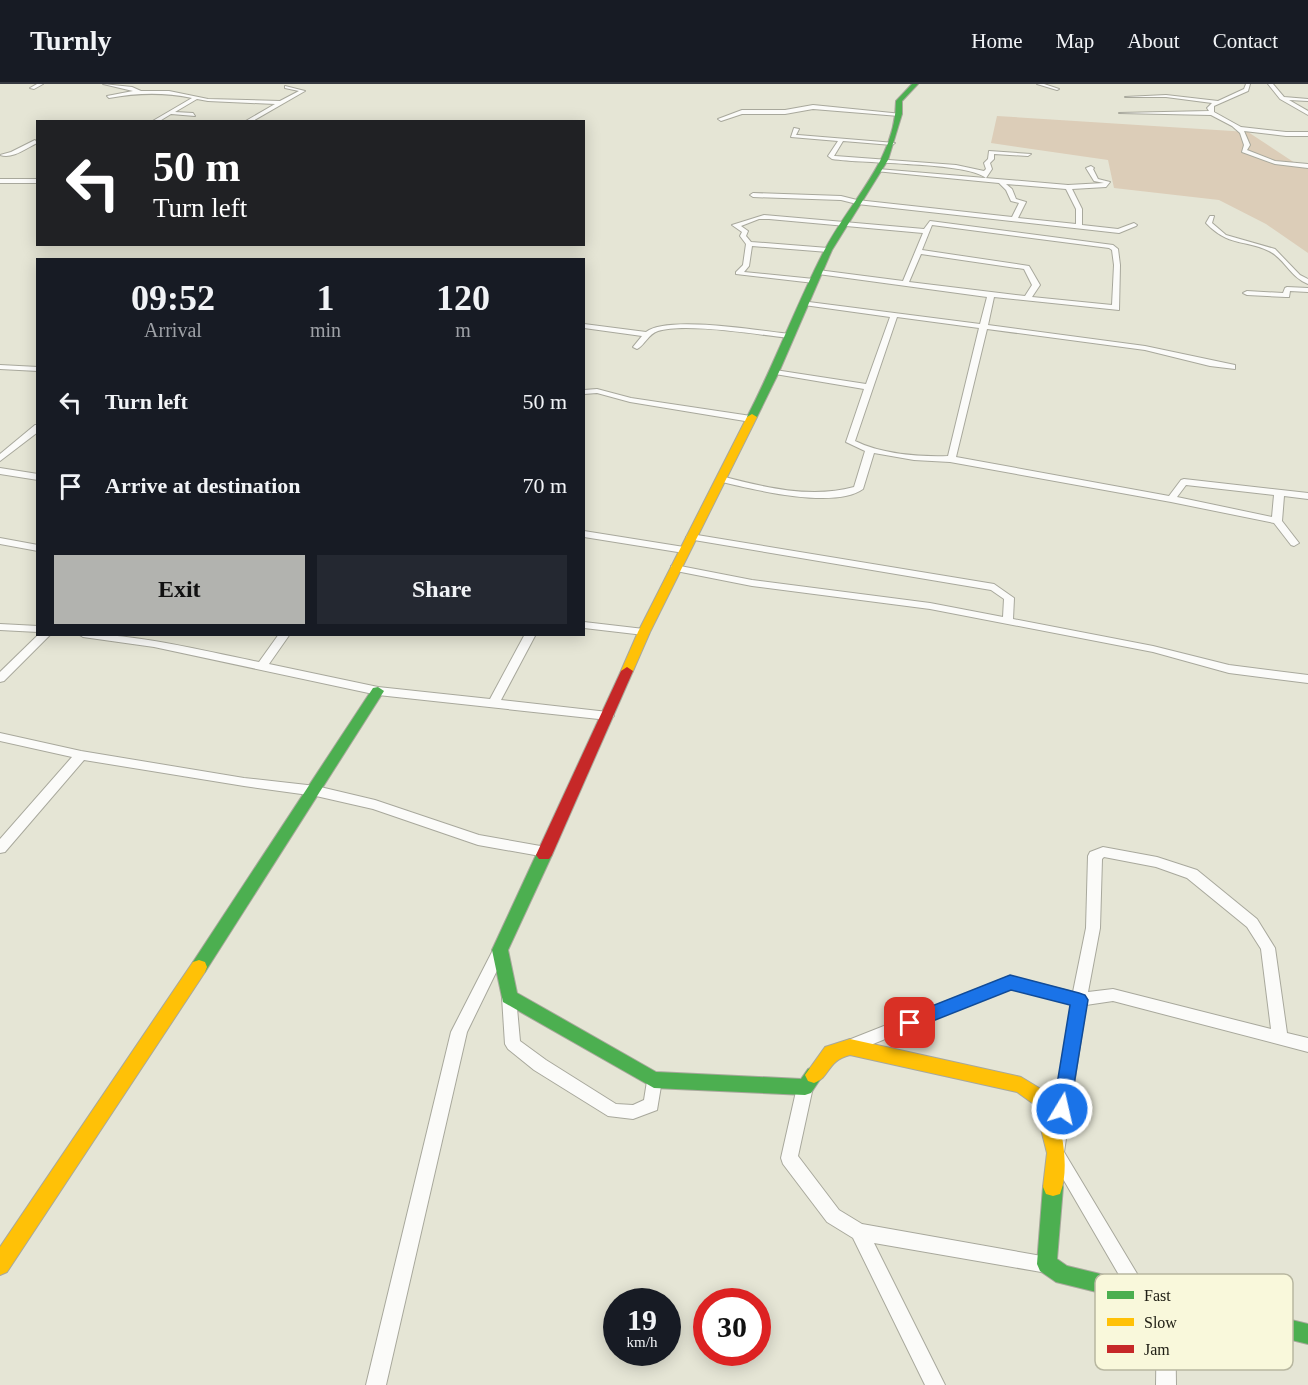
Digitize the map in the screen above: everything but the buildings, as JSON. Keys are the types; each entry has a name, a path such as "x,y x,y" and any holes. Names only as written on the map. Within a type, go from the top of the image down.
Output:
{"street":[{"path":"32,88 41,84"},
{"path":"105,84 134,90 176,93 196,98 280,103"},
{"path":"376,1385 459,1032 500,950 609,716 644,632 776,372 828,250 888,156 899,114 898,101 915,84"},
{"path":"962,84 987,84"},
{"path":"1039,84 1057,89"},
{"path":"1212,113 1210,108 1217,102 1246,90 1248,84"},
{"path":"1270,84 1282,98 1308,113"},
{"path":"108,97 142,87"},
{"path":"250,120 303,91 287,87"},
{"path":"1127,97 1159,96 1217,102"},
{"path":"157,120 196,98"},
{"path":"1282,98 1308,100"},
{"path":"721,119 742,112 785,112 813,108 899,114"},
{"path":"1122,112 1212,113 1241,129 1308,134"},
{"path":"171,113 193,115"},
{"path":"796,129 793,136 841,140 888,156 992,181 1068,187 1106,185 1107,182 1096,180 1089,168 1091,168"},
{"path":"1241,129 1247,145 1244,151 1250,155 1281,164 1308,166"},
{"path":"841,140 831,156 834,158 888,156 980,171 992,181"},
{"path":"1,157 35,142"},
{"path":"985,174 989,169 986,166 991,159 991,152 1028,154"},
{"path":"931,157 947,160 956,167"},
{"path":"0,181 36,181"},
{"path":"1001,182 1009,189 1012,200 1023,202 1014,219"},
{"path":"1068,187 1079,209 1079,227"},
{"path":"753,195 841,198 857,202 1119,231 1134,225"},
{"path":"906,282 928,227 932,209"},
{"path":"756,216 842,225 928,227 1111,246 1115,249 1117,265 1116,308 991,295 906,282 738,273 746,266 749,244 743,236 745,231 735,225 756,216"},
{"path":"1212,217 1209,223 1224,236 1273,250 1298,276 1308,282"},
{"path":"749,244 828,250"},
{"path":"917,251 1027,267 1036,285 1027,299"},
{"path":"1247,293 1286,295 1287,289 1308,290"},
{"path":"950,459 953,456 991,295"},
{"path":"804,303 1145,348 1232,368"},
{"path":"894,315 850,442 856,447 950,459 1171,499 1277,521 1294,543"},
{"path":"585,326 646,334 660,328 690,328 790,336"},
{"path":"637,347 646,334"},
{"path":"0,367 36,369"},
{"path":"0,375 10,368"},
{"path":"776,372 870,387"},
{"path":"585,392 597,391 630,400 752,419"},
{"path":"0,458 36,429"},
{"path":"721,479 747,486 811,494 848,494 858,489 870,450"},
{"path":"0,471 36,477"},
{"path":"1171,499 1184,482 1308,496"},
{"path":"1277,521 1279,494"},
{"path":"585,534 684,550"},
{"path":"691,537 994,587 1009,598 1008,621"},
{"path":"0,541 36,548"},
{"path":"675,568 752,583 930,606 1153,649 1229,669 1308,679"},
{"path":"585,625 644,632"},
{"path":"0,627 36,629"},
{"path":"0,678 44,636"},
{"path":"97,636 154,644 378,691 609,716"},
{"path":"261,667 284,636"},
{"path":"493,704 530,636"},
{"path":"1,1260 255,884 378,691"},
{"path":"0,738 81,755 244,782 316,791 375,805 478,840 546,852"},
{"path":"0,848 81,755"},
{"path":"1047,1264 1056,1153 1079,1000 1094,928 1095,856 1103,852 1157,861 1192,874 1252,923 1268,948 1280,1039"},
{"path":"500,950 509,997 513,1044 540,1065 614,1111 633,1112 651,1105 654,1080"},
{"path":"1095,1283 1063,1275 1047,1264 859,1232 833,1216 789,1158 805,1087 831,1052 850,1047 1010,982 1079,1000 1113,995 1308,1045"},
{"path":"509,997 654,1080 805,1087"},
{"path":"850,1047 1021,1085 1043,1100 1056,1153 1128,1274"},
{"path":"859,1232 935,1385"},
{"path":"1293,1330 1308,1334"}],"shaded area":[{"path":"997,116 1248,132 1295,163 1308,164 1308,253 1266,224 1219,200 1114,188 1108,160 991,143"}],"traffic: fast":[{"path":"752,417 775,372 828,250 885,160 899,114 899,101 915,84"},
{"path":"199,967 378,691"},
{"path":"544,855 500,950 509,997 654,1080 805,1087 814,1075"},
{"path":"1053,1187 1047,1264 1063,1275 1095,1283"},
{"path":"1293,1330 1308,1334"}],"traffic: slow":[{"path":"627,671 644,632 752,417"},
{"path":"0,1265 199,967"},
{"path":"814,1075 831,1052 850,1047 1021,1085 1043,1100 1056,1153 1053,1187"}],"traffic: jam":[{"path":"544,855 627,671"}],"route":[{"path":"910,1023 1010,982 1079,1000 1062,1109"}]}
